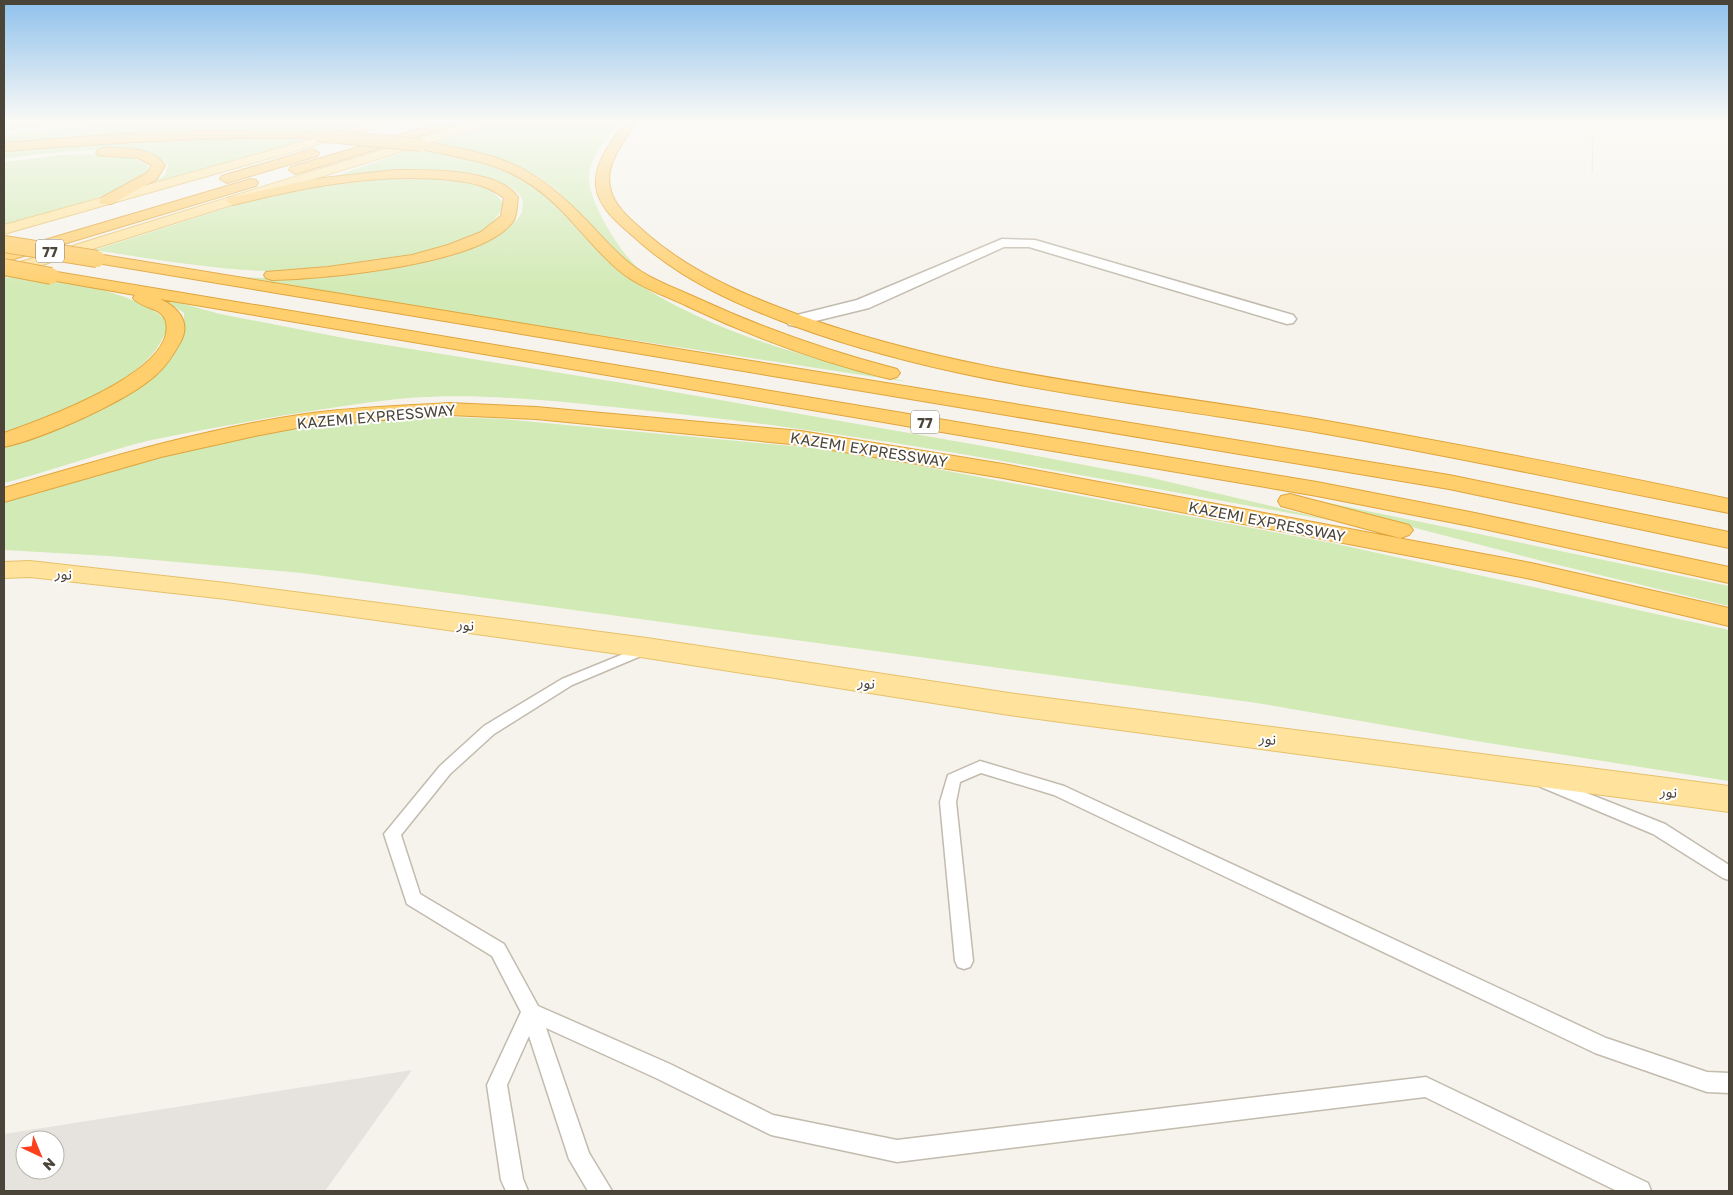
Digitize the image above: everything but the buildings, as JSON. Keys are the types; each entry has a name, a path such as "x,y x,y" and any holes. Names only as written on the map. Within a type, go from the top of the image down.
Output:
{"highway":[{"path":"106,201 147,179"},
{"path":"4,244 227,179"},
{"path":"4,257 265,179"},
{"path":"233,201 328,179"},
{"path":"168,270 280,275 338,272 386,265 433,255 477,239 504,223 511,214 513,205 511,197 492,185 467,179"},
{"path":"532,179 558,199 614,257 640,279 730,320 837,360 970,392 1157,433"},
{"path":"603,179 603,189 614,211 655,249 701,280 795,321 882,348 1028,381 1398,440 1596,477 1729,506"},
{"path":"614,211 615,228 628,248 688,300"},
{"name":"77","path":"4,244 1448,482 1729,540"},
{"name":"77","path":"4,267 117,288 1127,456 1470,519 1729,575"},
{"path":"4,440 56,420 124,389 149,370 164,355 172,343 176,331 171,313 158,305 117,288"},
{"name":"KAZEMI EXPRESSWAY","path":"4,495 156,451 254,429 356,415 441,409 485,410 662,423 810,439 1003,471 1531,571 1729,617"},
{"path":"1127,456 1427,537 1531,571"},
{"path":"1448,482 1562,489 1729,506"}],"main road":[{"path":"4,230 185,179"},
{"path":"4,272 304,179"},
{"name":"نور","path":"4,570 30,569 226,591 646,648 1009,704 1729,799"}],"street":[{"path":"795,321 863,304 1002,243 1020,242 1030,243 1287,319"}],"lane":[{"path":"601,1191 580,1159 531,1012 498,950 413,898 392,834 445,770 489,730 567,682 646,648"},
{"path":"964,962 948,802 953,778 980,767 1059,790 1602,1046 1707,1082 1729,1083"},
{"path":"1518,772 1659,829 1729,873"},
{"path":"517,1191 512,1180 496,1084 531,1012"},
{"path":"531,1012 664,1071 771,1125 898,1151 1426,1087 1640,1191"}],"shaded area":[{"path":"412,1070 325,1191 4,1191 4,1134 15,1132 15,1180 65,1180 65,1130 30,1130"}],"green space":[{"path":"4,179 136,179 120,188 80,204 4,225"},
{"path":"159,179 174,179 148,186"},
{"path":"371,179 459,180 480,185 490,190 504,206 493,221 482,230 451,246 407,256 315,269 246,270 181,263 95,250 290,188 328,181"},
{"path":"467,179 522,179 554,204 618,270 658,296 687,311 718,325 780,348 908,382 533,325 242,277 283,279 317,277 490,238 517,220 522,212 523,201 520,195 512,188 495,181"},
{"path":"541,179 589,179 592,195 597,207 615,240 632,262 649,278 625,261 557,190"},
{"path":"17,274 94,288 132,300 164,318 167,330 150,356 134,371 114,385 68,409 4,433 4,279"},
{"path":"162,298 220,314 349,339 629,384 1148,477 1334,521 908,445 823,432 591,405 469,396 408,398 274,417 147,441 4,483 4,447 108,407 161,370 177,349 184,327 184,313"},
{"path":"452,417 502,419 835,450 1332,543 1729,630 1729,781 1476,741 1257,703 302,573 109,556 4,550 4,501 204,445 245,436 327,423"},
{"path":"1281,493 1729,586 1729,606 1550,563"}]}
